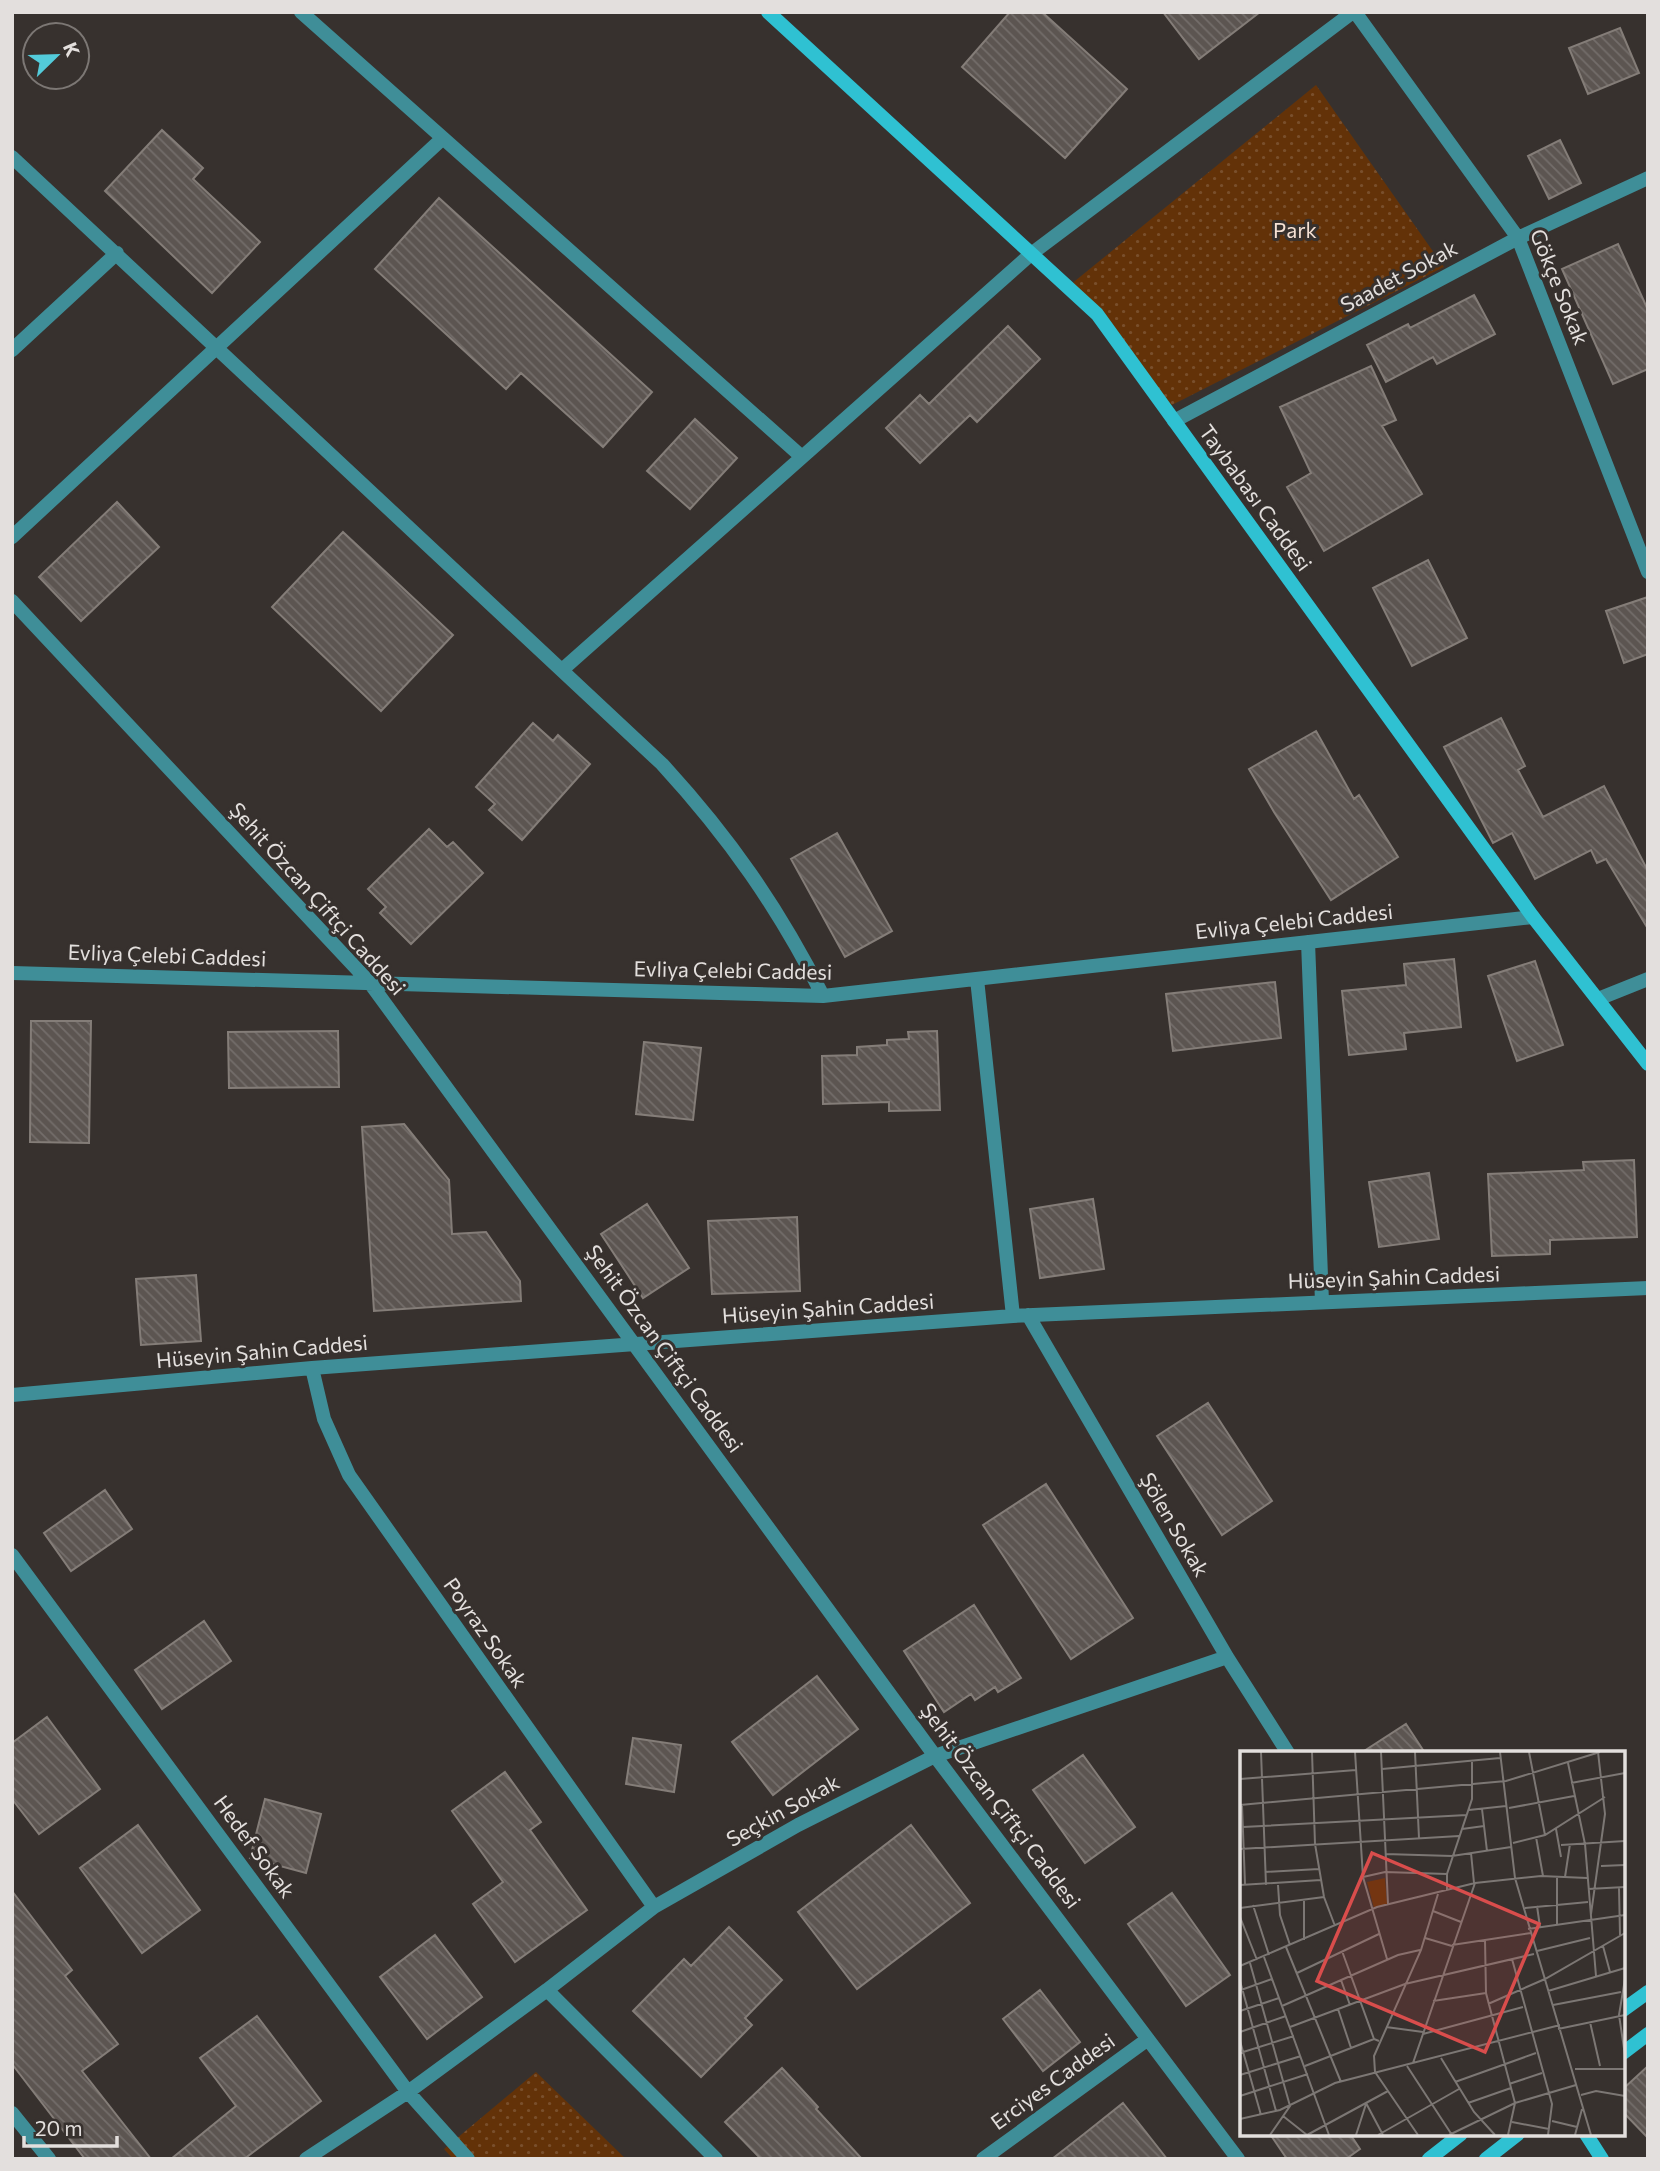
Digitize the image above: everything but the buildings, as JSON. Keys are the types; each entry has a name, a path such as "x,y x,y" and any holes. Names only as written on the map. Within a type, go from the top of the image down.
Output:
{"street":[{"path":"301,12 802,457"},
{"name":"Taybabası Caddesi","path":"768,12 1097,314 1533,917 1648,1064"},
{"path":"562,670 1031,254 1354,12"},
{"name":"Gökçe Sokak","path":"1354,12 1518,238 1648,572"},
{"path":"12,537 443,138"},
{"path":"12,157 662,764 704,810 742,859 799,948 823,996"},
{"name":"Saadet Sokak","path":"1174,421 1518,238 1648,178"},
{"path":"12,350 117,253"},
{"name":"Şehit Özcan Çiftçi Caddesi","path":"12,601 370,983 935,1756 1238,2159"},
{"name":"Evliya Çelebi Caddesi","path":"12,973 823,996 1533,917"},
{"path":"1308,942 1322,1302"},
{"path":"976,979 1021,1316"},
{"path":"1598,999 1648,979"},
{"name":"Hüseyin Şahin Caddesi","path":"12,1395 312,1368 1021,1316 1648,1289"},
{"name":"Şölen Sokak","path":"1021,1316 1287,1751"},
{"name":"Poyraz Sokak","path":"312,1368 324,1419 349,1475 654,1907"},
{"name":"Hedef Sokak","path":"12,1555 408,2092 468,2159"},
{"name":"Seçkin Sokak","path":"306,2159 408,2092 654,1907 798,1825 935,1756 1227,1657"},
{"path":"547,1990 716,2159"},
{"path":"1625,2009 1648,1992"},
{"path":"1625,2051 1648,2034"},
{"name":"Erciyes Caddesi","path":"983,2159 1148,2039"},
{"path":"12,2112 49,2159"},
{"path":"1429,2159 1458,2136"},
{"path":"1486,2159 1515,2136"},
{"path":"1587,2136 1602,2159"}],"green space":[{"name":"Park","path":"1316,85 1444,267 1170,406 1070,285"},
{"path":"536,2072 626,2159 453,2159 444,2149"}]}
